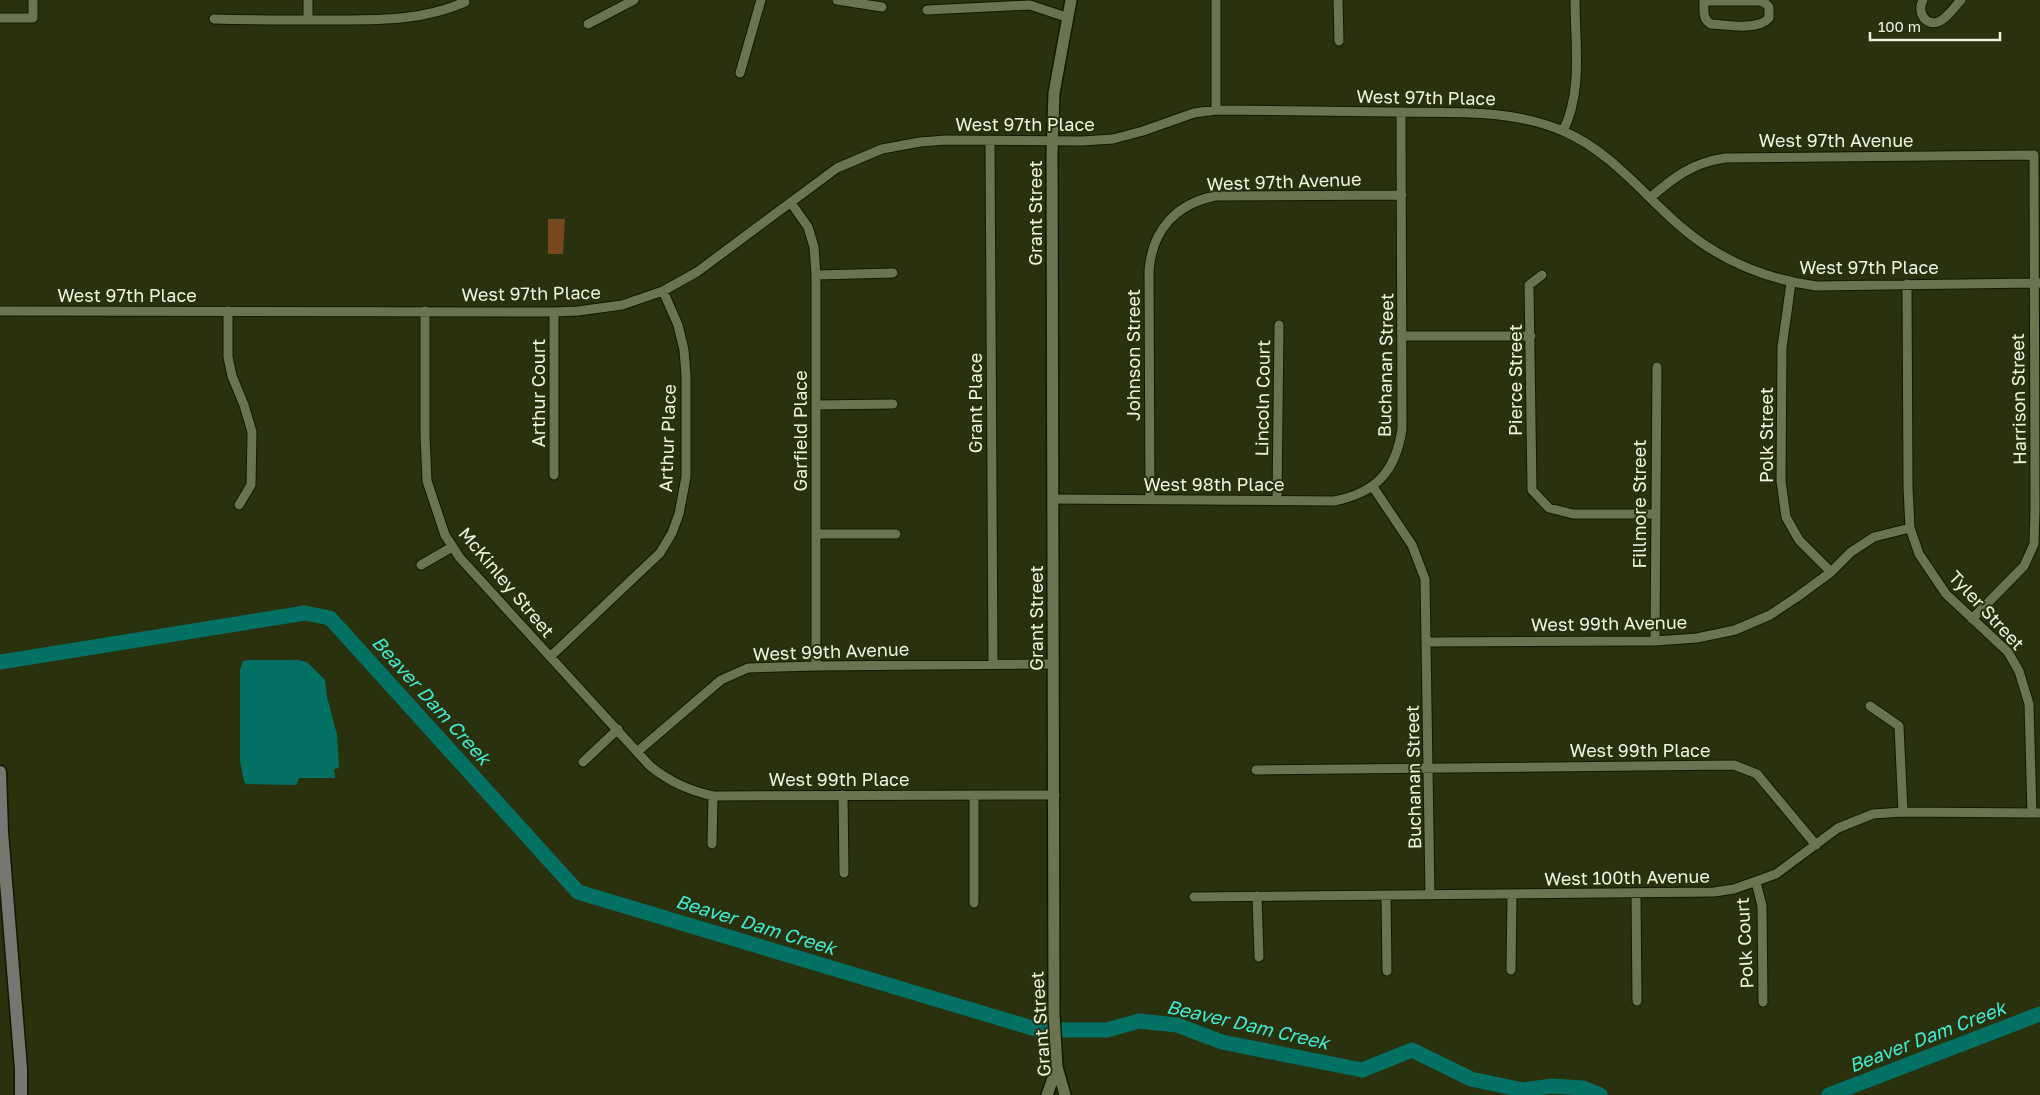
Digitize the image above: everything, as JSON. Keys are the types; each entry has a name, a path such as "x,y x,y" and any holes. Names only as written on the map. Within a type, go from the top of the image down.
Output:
{"main road":[{"path":"0,772 2,832 21,1095"}],"street":[{"path":"0,18 32,18 33,0"},
{"path":"308,0 308,20"},
{"path":"588,24 634,0"},
{"path":"740,73 761,0"},
{"path":"837,0 882,7"},
{"name":"Grant Street","path":"1065,1095 1057,1066 1054,1014 1055,795 1052,141 1054,93 1066,17 1071,0"},
{"path":"1216,0 1216,110"},
{"path":"1338,0 1339,41"},
{"path":"1563,131 1570,117 1574,99 1575,0"},
{"path":"1704,0 1760,1 1766,3 1769,7 1769,18 1758,25 1711,24 1707,22 1704,16 1704,0"},
{"path":"1923,0 1920,6 1921,12 1924,19 1932,22 1940,21 1962,0"},
{"path":"214,19 410,18 442,12 465,2"},
{"path":"927,10 978,4 1030,5 1066,17"},
{"name":"West 97th Place","path":"0,311 425,310 554,312 613,307 663,291 697,272 837,168 882,149 920,142 1114,139 1194,113 1216,110 1498,114 1521,117 1563,131 1614,163 1680,226 1709,249 1742,267 1791,283 1816,286 2037,283"},
{"name":"Buchanan Street","path":"1401,112 1402,429 1400,446 1392,465 1373,487 1412,545 1425,579 1430,895"},
{"name":"Grant Place","path":"990,141 993,664"},
{"name":"West 97th Avenue","path":"1650,198 1669,181 1688,169 1706,161 1724,158 2034,155"},
{"name":"Harrison Street","path":"1972,618 2024,566 2034,544 2037,283 2034,155"},
{"name":"West 97th Avenue","path":"1172,218 1186,206 1200,199 1215,196 1402,195"},
{"name":"Garfield Place","path":"791,203 808,227 814,247 816,275 816,666"},
{"name":"Johnson Street","path":"1150,499 1148,271 1155,243 1172,218"},
{"path":"816,275 893,273"},
{"name":"Pierce Street","path":"1542,275 1529,285 1532,490 1549,508 1573,514 1655,514"},
{"name":"Polk Street","path":"1791,283 1782,347 1781,481 1786,517 1800,540 1831,572"},
{"name":"Tyler Street","path":"1907,284 1910,528 1919,554 1946,594 2008,652 2019,671 2029,704 2036,813"},
{"name":"Arthur Place","path":"550,657 660,553 672,533 680,514 686,477 686,375 684,350 678,325 663,291"},
{"name":"McKinley Street","path":"425,310 427,481 445,535 452,547 637,752"},
{"path":"228,311 228,357 232,376 244,405 252,432 251,485 239,505"},
{"name":"Arthur Court","path":"554,312 554,475"},
{"name":"Lincoln Court","path":"1277,501 1279,325"},
{"path":"1402,336 1531,336"},
{"name":"Fillmore Street","path":"1655,641 1657,367"},
{"path":"816,405 893,404"},
{"name":"West 98th Place","path":"1053,499 1334,501 1351,498 1373,487"},
{"name":"West 99th Avenue","path":"1427,642 1655,641 1697,638 1735,630 1770,615 1831,572 1851,552 1874,537 1910,528"},
{"path":"817,534 896,534"},
{"path":"421,565 452,547"},
{"name":"West 99th Avenue","path":"637,752 721,680 748,668 1054,664"},
{"path":"1870,706 1899,726 1903,812"},
{"path":"583,762 618,729"},
{"name":"West 99th Place","path":"637,752 650,766 668,780 693,792 713,796 1055,795"},
{"name":"West 99th Place","path":"1256,770 1734,765 1757,774 1816,845"},
{"path":"844,795 844,873"},
{"path":"974,795 974,903"},
{"path":"712,844 713,796"},
{"name":"West 100th Avenue","path":"1194,897 1714,892 1734,889 1776,874 1838,828 1873,814 1903,812 2036,813"},
{"name":"Polk Court","path":"1756,882 1762,906 1763,1002"},
{"path":"1636,894 1636,1002"},
{"path":"1511,970 1512,895"},
{"path":"1257,896 1259,957"},
{"path":"1386,896 1387,971"},
{"path":"1047,1095 1057,1066"}],"shaded area":[{"path":"548,219 565,219 563,254 548,254"}],"water":[{"path":"298,660 307,662 325,680 327,697 337,735 339,768 334,769 335,778 299,778 297,784 294,785 246,784 240,761 240,670 243,661"}],"waterway":[{"name":"Beaver Dam Creek","path":"0,662 305,613 330,618 578,892 1039,1030 1107,1030 1139,1021 1177,1025 1222,1042 1362,1070 1412,1050 1471,1079 1523,1090 1552,1086 1583,1088 1600,1095"},
{"name":"Beaver Dam Creek","path":"1829,1095 2040,1014"}]}
